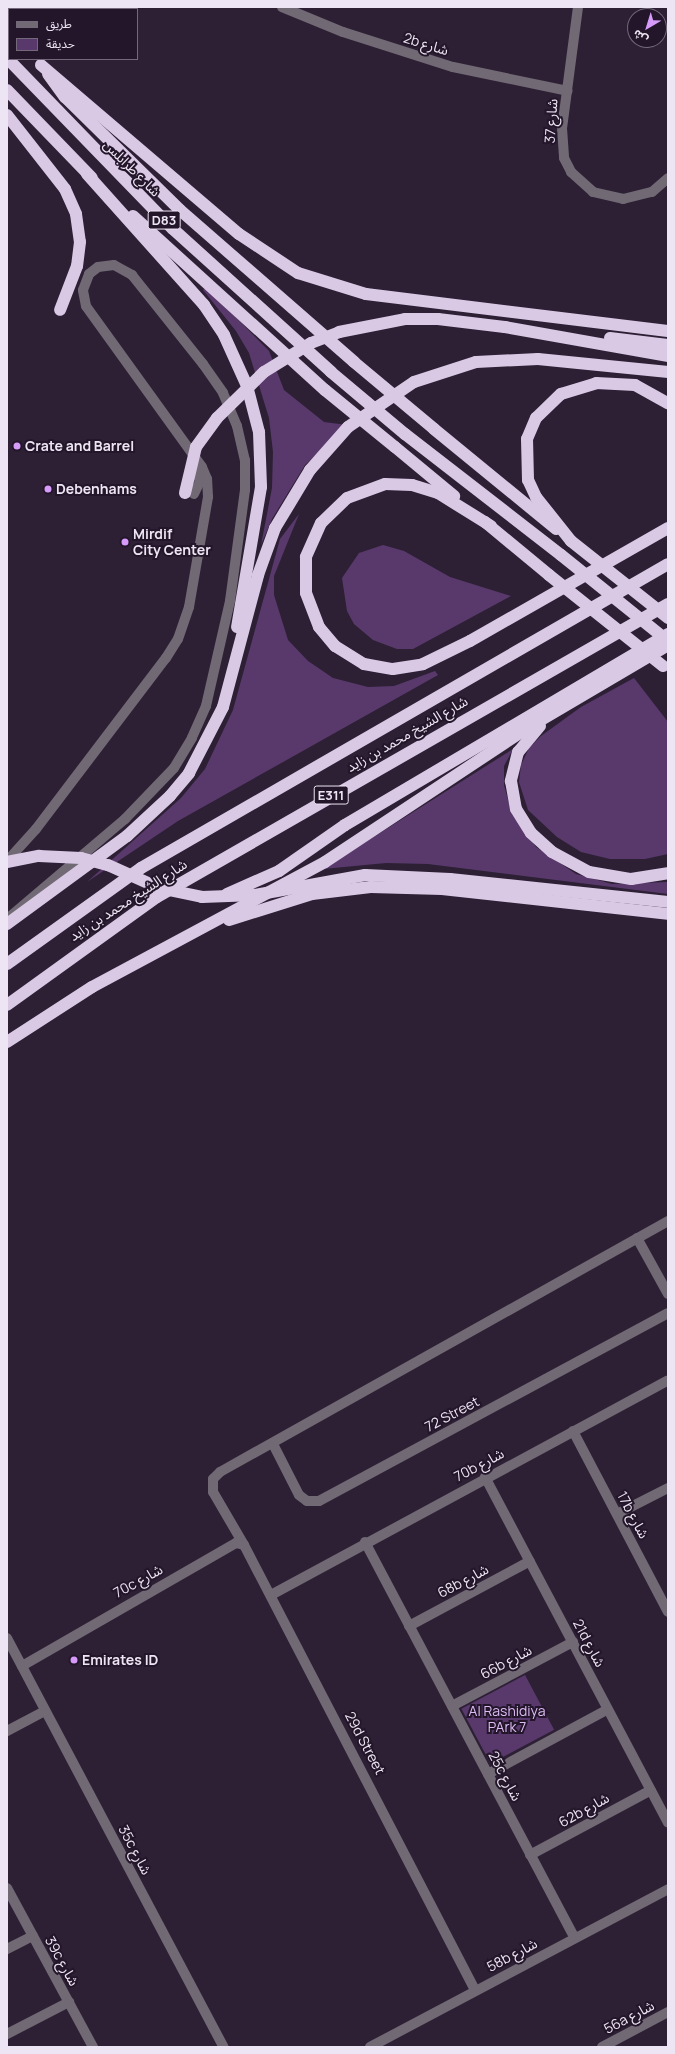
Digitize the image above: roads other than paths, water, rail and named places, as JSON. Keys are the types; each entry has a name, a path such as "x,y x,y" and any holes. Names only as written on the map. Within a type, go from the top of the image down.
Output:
{"highway":[{"name":"شارع طرابلس","path":"9,60 162,218 331,372 405,434 561,555 668,641"},
{"name":"شارع طرابلس","path":"38,62 65,97 120,153 251,274 434,429 570,541"},
{"path":"38,62 257,249 306,276 366,294 668,331"},
{"path":"7,90 87,174 207,310 232,352 253,404 258,432 261,487 233,667"},
{"path":"7,115 65,189 76,214 80,242 74,278 60,310"},
{"path":"87,174 325,390 666,670"},
{"path":"187,493 194,454 203,435 231,401 264,372 311,343 339,332 405,319 438,319 510,328 668,356"},
{"path":"510,328 568,332 668,345"},
{"path":"7,924 127,836 170,796 205,748 223,707 258,576 286,507 310,470 336,439 388,397 438,372 491,360 592,363 668,372"},
{"path":"668,403 635,385 596,383 561,394 536,418 527,440 528,480 536,497 570,541 668,618"},
{"path":"491,526 425,488 385,484 359,492 328,514 310,545 304,581 313,616 326,637 355,660 384,668 413,667 470,642 668,528"},
{"path":"640,544 668,520"},
{"name":"شارع الشيخ محمد بن زايد","path":"7,964 141,868 668,564"},
{"name":"شارع الشيخ محمد بن زايد","path":"7,1005 157,897 668,604"},
{"path":"213,897 267,878 345,825 668,634"},
{"path":"7,1042 92,988 325,862 562,707 668,644"},
{"path":"562,707 528,738 514,761 511,790 520,818 552,852 589,872 632,879 668,873"},
{"path":"7,862 39,856 81,858 108,865 169,892 213,897 255,895 365,875 450,879 668,902"},
{"path":"188,935 298,898 363,887 442,889 668,914"}],"street":[{"name":"2b شارع","path":"282,7 350,34 453,67 568,91"},
{"name":"شارع 37","path":"578,7 561,143 564,158 581,183 601,195 623,199 652,192 668,178"},
{"path":"7,919 106,836 163,782 192,738 213,684 244,505 242,443 231,409 203,364 132,275 119,266 103,265 86,278 84,301 200,477 187,493"},
{"path":"7,862 36,829 166,658 188,613 208,497 206,479 202,467 131,373"},
{"path":"273,1444 668,1221"},
{"path":"637,1238 668,1294"},
{"name":"72 Street","path":"273,1444 302,1498 320,1501 668,1313"},
{"name":"70b شارع","path":"270,1593 668,1380"},
{"name":"17b شارع","path":"573,1431 617,1514 664,1593 668,1612"},
{"name":"29d Street","path":"273,1444 229,1468 219,1483 219,1501 270,1593 478,1989"},
{"name":"21d شارع","path":"485,1477 668,1822"},
{"path":"617,1514 668,1488"},
{"name":"25c شارع","path":"365,1542 575,1938"},
{"name":"70c شارع","path":"21,1664 236,1543 243,1544"},
{"name":"68b شارع","path":"409,1626 530,1561"},
{"name":"35c شارع","path":"7,1638 224,2047"},
{"name":"66b شارع","path":"452,1706 573,1642"},
{"path":"488,1774 608,1709"},
{"path":"7,1731 45,1711"},
{"name":"62b شارع","path":"530,1855 651,1790"},
{"name":"39c شارع","path":"7,1888 93,2047"},
{"name":"58b شارع","path":"370,2047 668,1889"},
{"path":"7,1949 32,1936"},
{"path":"7,2034 69,2002"},
{"name":"56a شارع","path":"602,2047 668,2012"}],"place":[{"name":"Crate and Barrel","path":"17,446"},
{"name":"Debenhams","path":"48,489"},
{"name":"Mirdif City Center","path":"125,542"},
{"name":"Emirates ID","path":"74,1660"}],"park label":[{"name":"Al Rashidiya PArk 7","path":"507,1720"}]}
